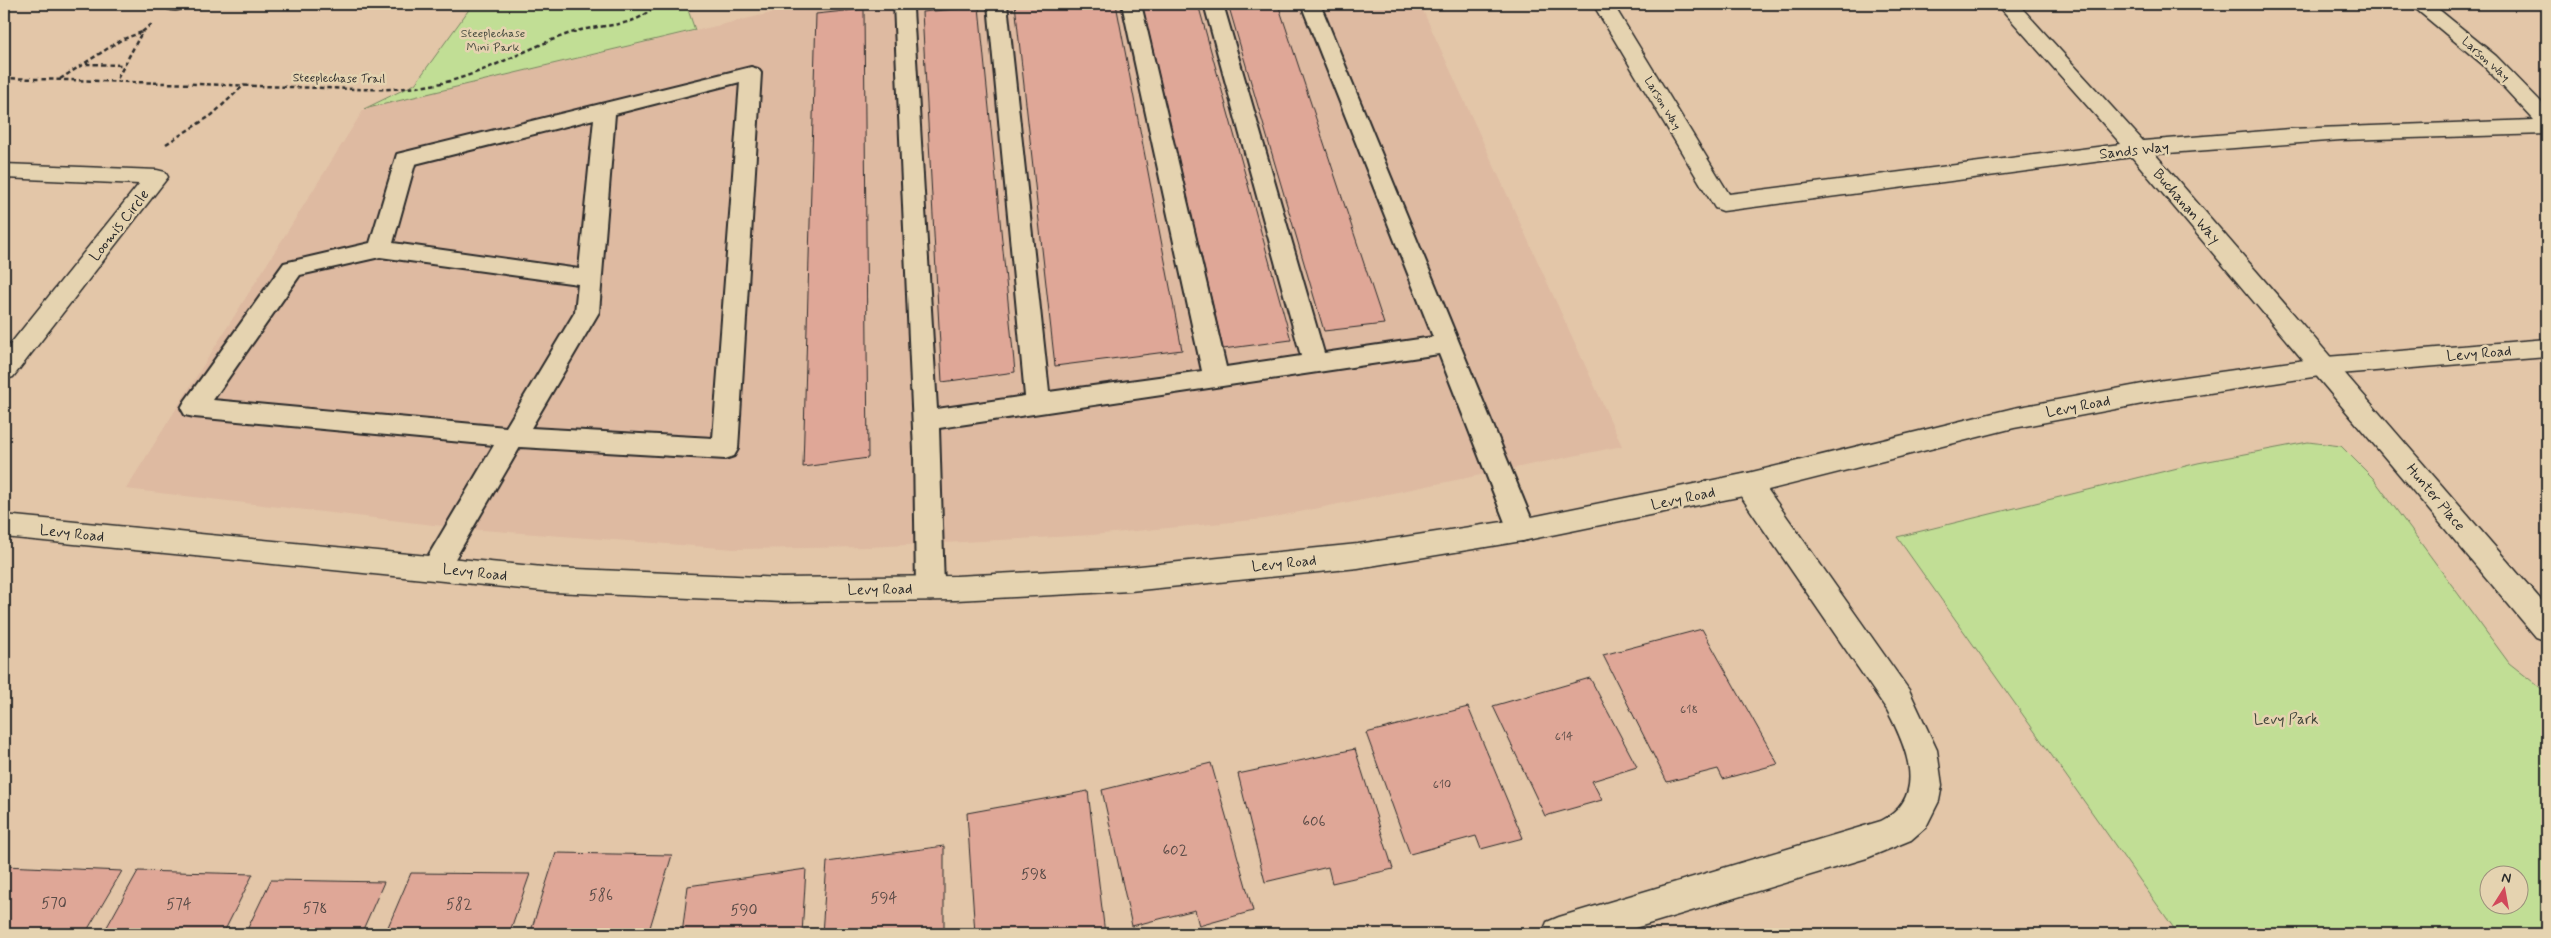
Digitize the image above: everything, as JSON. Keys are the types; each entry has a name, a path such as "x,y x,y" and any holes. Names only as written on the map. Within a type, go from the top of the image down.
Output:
{"street":[{"name":"Larson Way","path":"1603,4 1723,203"},
{"name":"Buchanan Way","path":"2007,4 2137,148 2326,366"},
{"name":"Larson Way","path":"2420,4 2489,60 2547,121"},
{"name":"Sands Way","path":"1723,203 2137,148 2279,136 2430,129 2547,127"},
{"name":"Loomis Circle","path":"4,171 157,177 4,370"},
{"name":"Levy Road","path":"4,526 553,580 772,589 930,588 1130,579 1358,556 1522,530 1748,484 2014,418 2164,390 2326,366 2547,348"},
{"name":"Hunter Place","path":"2326,366 2547,628"},
{"path":"1559,934 1867,842 1899,829 1918,812 1925,793 1927,770 1913,726 1898,700 1748,484"}],"lane":[{"path":"908,4 903,5 925,420 930,588"},
{"path":"997,4 1038,404"},
{"path":"1131,4 1216,378"},
{"path":"1213,4 1316,363"},
{"path":"1312,4 1522,530"},
{"path":"380,250 405,159 751,73 725,449 512,437 194,408 292,268 380,250 589,278"},
{"path":"435,568 586,312 605,110"},
{"path":"925,420 1448,344"}],"path":[{"name":"Steeplechase Trail","path":"4,78 245,85 405,88 427,86 475,71 550,40 577,32 638,21 650,14 657,4"},
{"path":"59,80 121,40 142,32 139,43 118,72 116,81"},
{"path":"86,64 123,65"},
{"path":"136,176 162,146 212,115 245,85"}],"shaded area":[{"path":"809,4 1420,4 1622,446 1265,519 1092,535 868,547 734,549 468,529 126,489 364,109"}],"green space":[{"name":"Steeplechase Mini Park","path":"473,4 686,4 695,30 364,109 415,84"},
{"name":"Levy Park","path":"2308,442 2341,446 2373,478 2509,663 2547,693 2547,934 2178,934 1897,537 2198,463"}],"building":[{"path":"1015,4 1116,4 1182,350 1055,366"},
{"path":"1142,4 1198,4 1291,340 1223,349"},
{"path":"1228,4 1278,4 1384,324 1324,331"},
{"path":"979,7 1015,372 942,382 922,12"},
{"path":"864,9 868,458 803,467 816,14"},
{"path":"1702,629 1778,764 1723,779 1718,769 1667,782 1603,655"},
{"path":"1590,678 1637,767 1592,781 1602,800 1545,816 1493,706"},
{"path":"1468,707 1523,838 1481,849 1476,836 1410,854 1366,733"},
{"path":"1355,749 1393,869 1332,883 1328,867 1265,882 1238,774"},
{"path":"1211,763 1253,911 1199,926 1195,910 1132,926 1102,790"},
{"path":"1088,791 1105,934 975,934 967,813"},
{"path":"944,846 944,934 822,934 827,862"},
{"path":"556,853 672,855 648,934 530,934"},
{"path":"4,866 122,871 85,934 4,934"},
{"path":"806,869 802,934 682,934 688,886"},
{"path":"138,871 253,874 223,934 103,934"},
{"path":"411,873 530,874 509,934 385,934"},
{"path":"271,880 384,882 361,934 245,934"}]}
